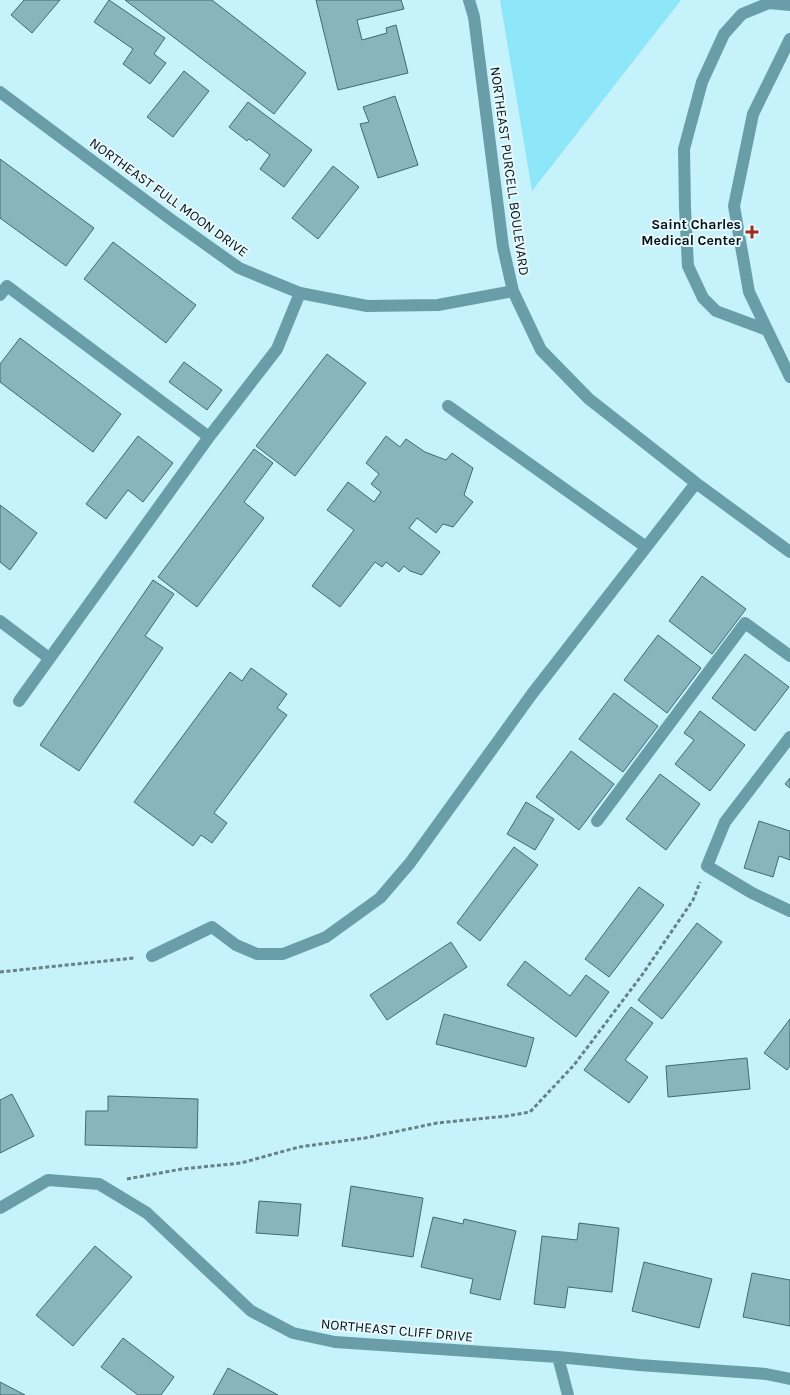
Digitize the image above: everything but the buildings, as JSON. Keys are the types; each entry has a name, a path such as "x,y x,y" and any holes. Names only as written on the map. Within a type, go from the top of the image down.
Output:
{"street":[{"name":"NORTHEAST PURCELL BOULEVARD","path":"469,0 474,17 503,247 513,292 541,350 589,399 696,483 788,548"},
{"path":"767,330 716,310 703,298 688,266 684,149 702,82 724,34 742,14 769,3 790,5"},
{"path":"790,39 753,114 734,206 749,292 790,377"},
{"name":"NORTHEAST FULL MOON DRIVE","path":"0,92 238,268 300,293 367,306 438,305 513,292"},
{"path":"0,294 6,286 210,437"},
{"path":"19,701 210,437 277,349 300,293"},
{"path":"448,406 646,547"},
{"path":"152,956 212,927 236,945 257,954 283,954 326,937 380,898 410,863 532,694 696,483"},
{"path":"0,621 49,658"},
{"path":"597,821 745,623 790,656"},
{"path":"790,737 724,822 707,866 752,893 790,910"},
{"name":"NORTHEAST CLIFF DRIVE","path":"0,1208 48,1180 99,1184 147,1213 251,1311 293,1333 335,1342 558,1357 766,1374 790,1379"},
{"path":"558,1357 568,1395"}],"path":[{"path":"99,1184 182,1169 241,1163 299,1147 365,1138 437,1123 530,1112 574,1065 642,975 693,900 707,866"},
{"path":"0,972 152,956"}],"shaded area":[{"path":"500,0 681,0 532,191"}],"place":[{"name":"Saint Charles Medical Center","path":"752,232"}]}
